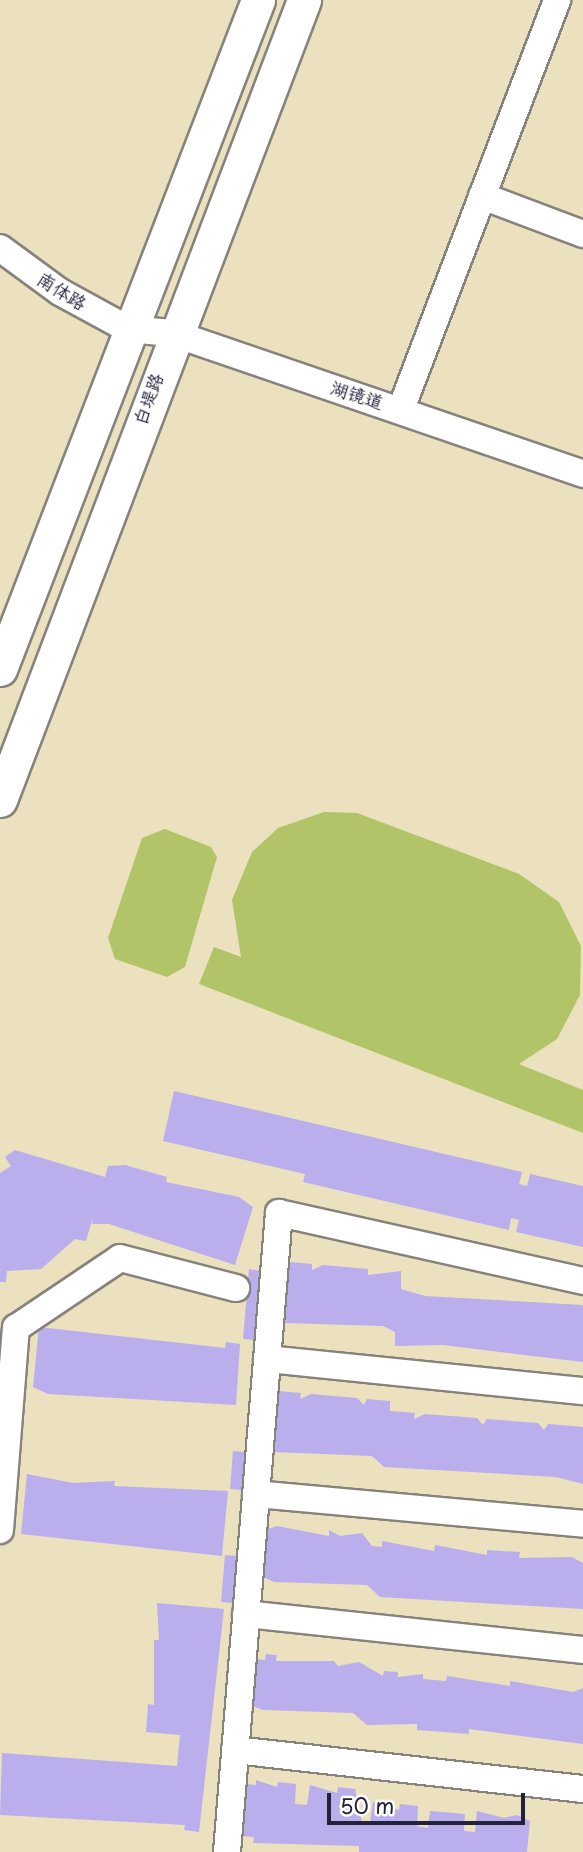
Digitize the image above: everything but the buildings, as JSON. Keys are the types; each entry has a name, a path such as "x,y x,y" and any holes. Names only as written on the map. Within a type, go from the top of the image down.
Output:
{"main road":[{"path":"0,669 128,328 258,0"},
{"name":"白堤路","path":"0,800 172,333 304,0"}],"street":[{"path":"401,409 556,0"},
{"path":"482,196 583,234"},
{"name":"南体路","path":"0,248 60,292 128,328"},
{"name":"湖镜道","path":"128,328 172,333 401,409 583,474"},
{"path":"227,1852 279,1213 583,1281"},
{"path":"0,1530 16,1328 120,1258 236,1288"},
{"path":"267,1359 583,1391"},
{"path":"256,1494 583,1524"},
{"path":"246,1614 583,1650"},
{"path":"235,1750 583,1789"}],"green space":[{"path":"324,812 357,813 519,874 559,902 581,946 580,995 557,1039 519,1064 583,1090 583,1133 199,984 214,947 241,957 232,900 252,852 278,828"},
{"path":"165,829 211,847 217,857 185,967 167,977 115,959 108,938 142,838"}]}
